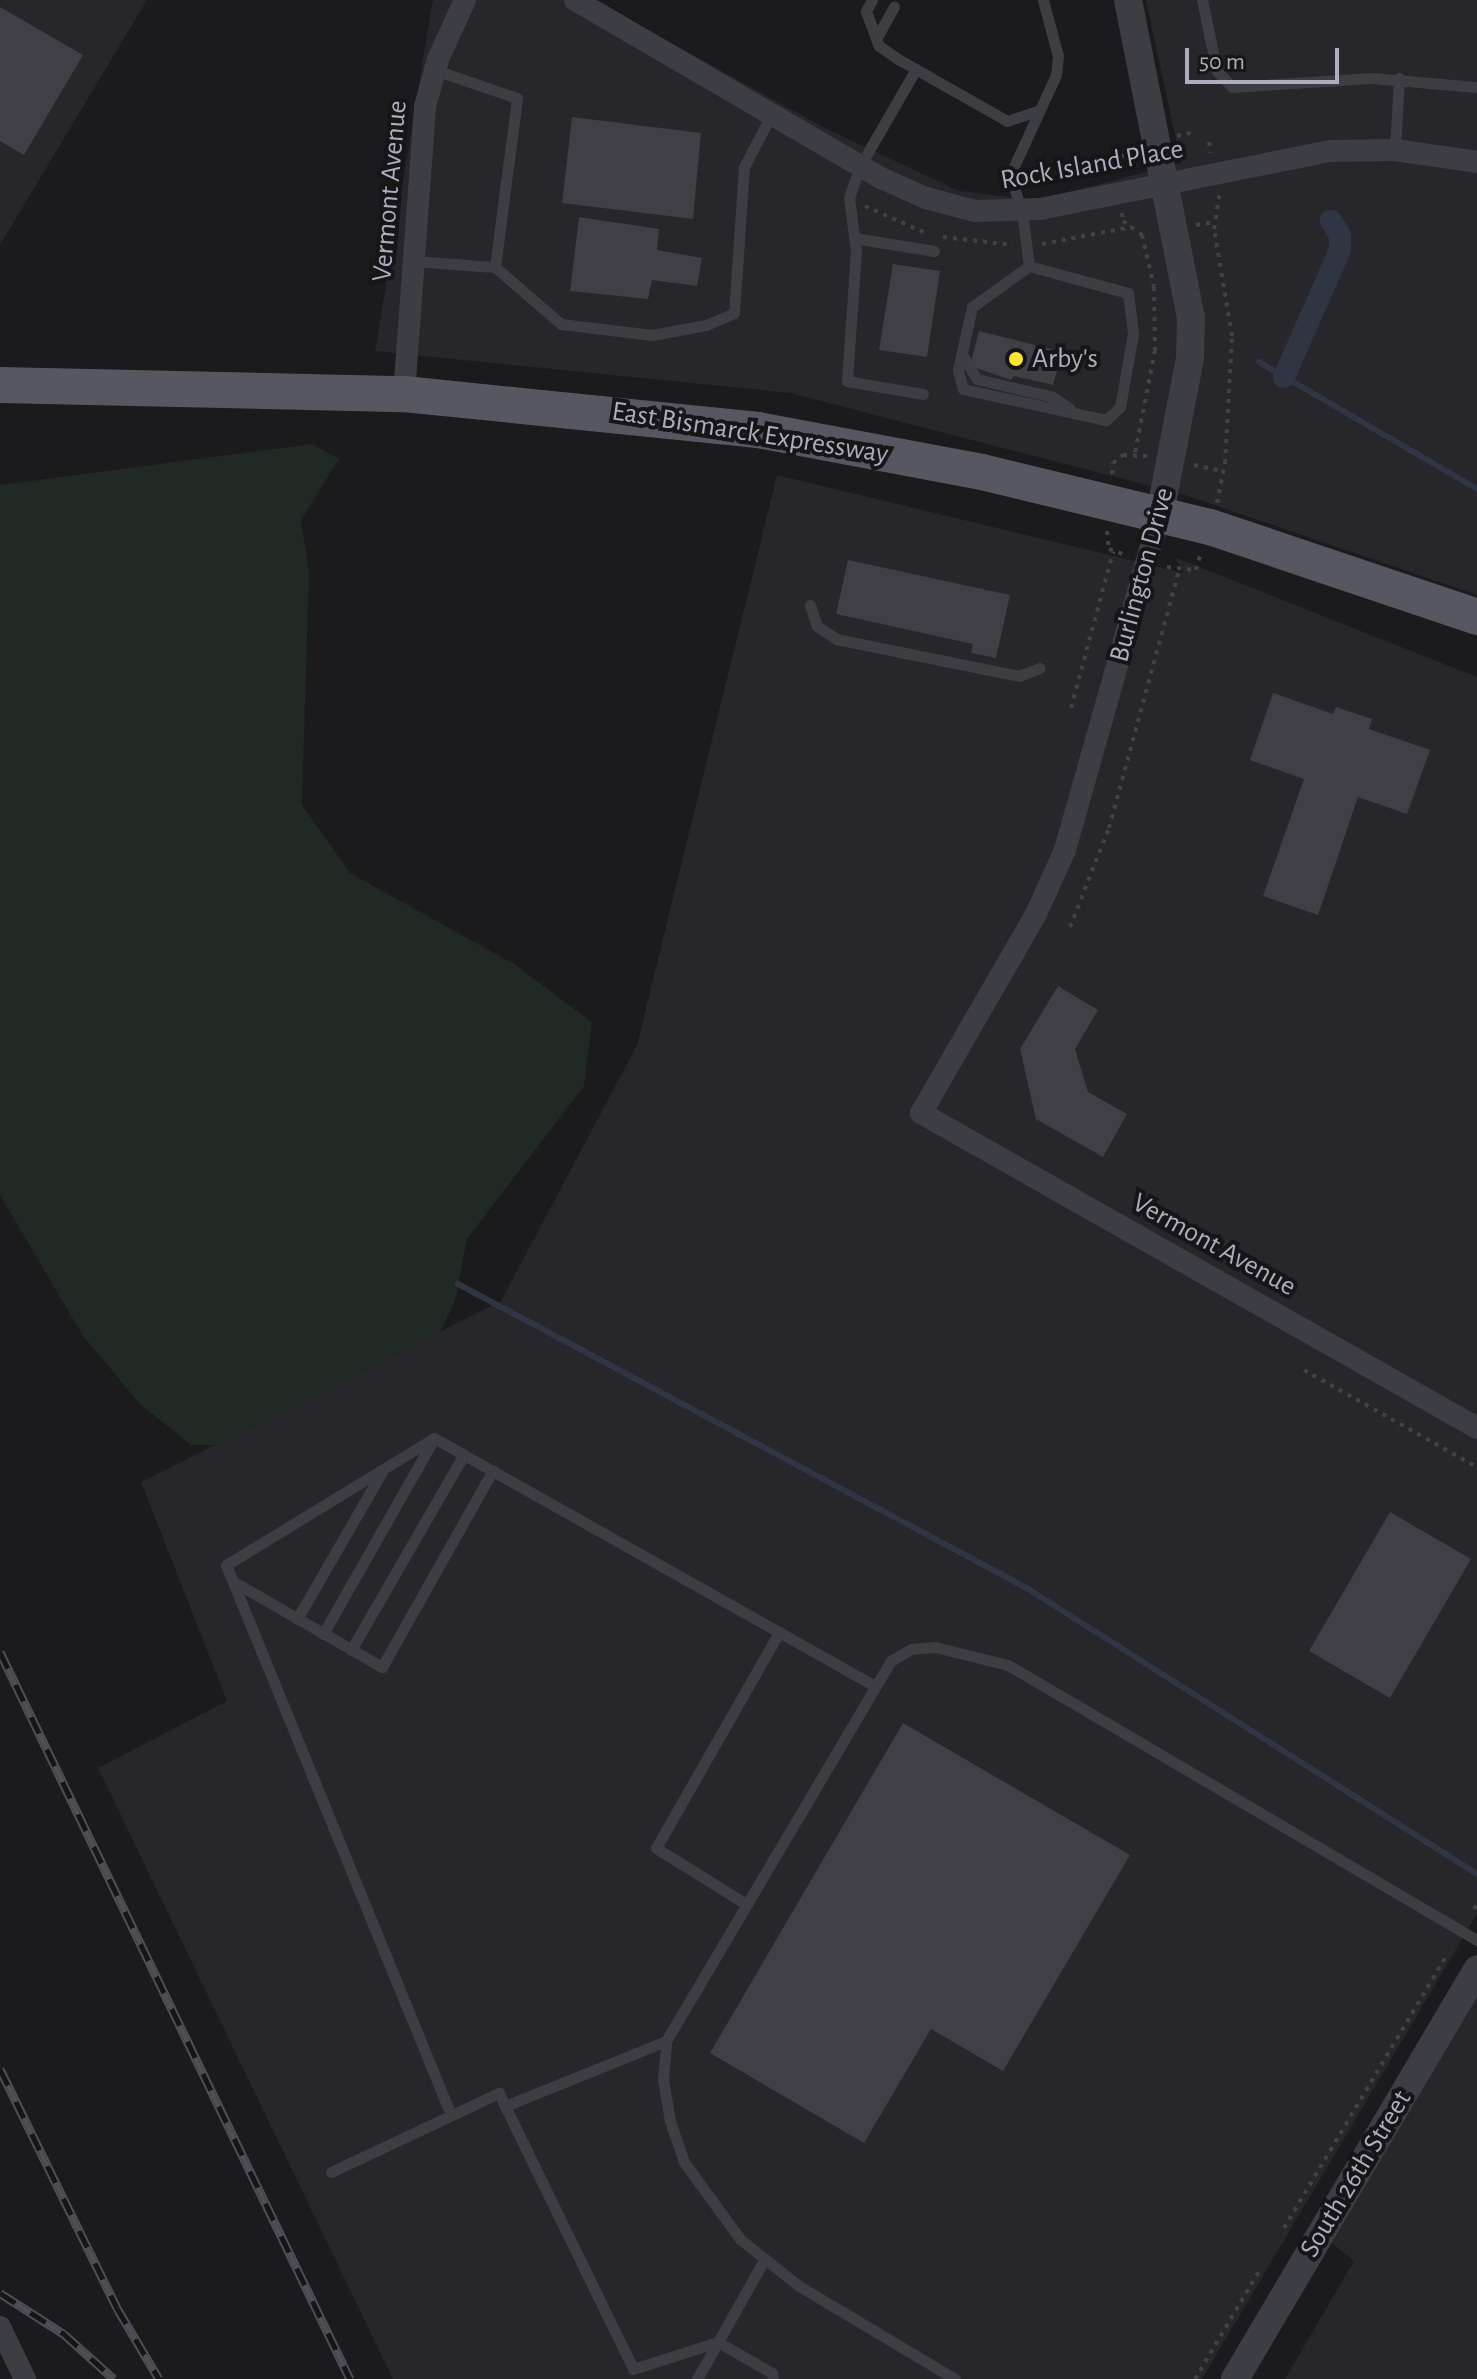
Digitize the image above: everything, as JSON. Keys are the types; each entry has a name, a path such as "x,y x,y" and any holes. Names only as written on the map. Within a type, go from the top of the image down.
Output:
{"main road":[{"name":"East Bismarck Expressway","path":"0,385 404,394 610,411 772,433 982,472 1160,514 1313,559 1477,617"}],"street":[{"name":"Vermont Avenue","path":"404,394 423,127 434,70 465,0"},
{"name":"Rock Island Place","path":"575,0 860,166 939,203 975,211 1022,212 1330,151 1395,150 1477,162"},
{"name":"Burlington Drive","path":"921,1113 1056,872 1077,814 1160,514 1192,338 1168,184 1128,0"},
{"name":"Vermont Avenue","path":"921,1113 1477,1428"},
{"name":"South 26th Street","path":"1235,2379 1477,1969"},
{"path":"0,2327 25,2379"}],"lane":[{"path":"872,0 866,11 876,39 898,59 1007,121 1039,111"},
{"path":"1029,266 1022,212 1010,175 1056,75 1058,56 1043,0"},
{"path":"1202,0 1217,71 1232,87 1399,78 1477,87"},
{"path":"876,39 894,7"},
{"path":"916,69 860,166 849,198 854,238 847,381 923,394"},
{"path":"434,70 517,98 495,267"},
{"path":"1395,150 1399,78"},
{"path":"412,261 495,267 548,319 561,324 652,335 706,325 734,313 744,167 771,115"},
{"path":"854,238 934,251"},
{"path":"1029,266 1128,293 1133,334 1120,407 1106,420 963,389 958,370 972,307 1029,266"},
{"path":"810,605 817,626 836,639 1019,676 1040,668"},
{"path":"434,1438 873,1685"},
{"path":"434,1438 226,1565 451,2115"},
{"path":"323,1634 434,1438"},
{"path":"351,1650 464,1454"},
{"path":"297,1619 384,1469"},
{"path":"234,1582 382,1667 493,1470"},
{"path":"746,1904 656,1848 779,1632"},
{"path":"955,2379 764,2260 710,2203 684,2162 667,2107 666,2041 873,1685 891,1661 911,1649 960,1650 1008,1665 1477,1940"},
{"path":"505,2106 666,2041"},
{"path":"331,2172 499,2093 633,2369 718,2342 772,2373 773,2379"},
{"path":"697,2379 764,2260"}],"path":[{"path":"1135,453 1155,350 1154,287 1146,245 1123,221 1114,164 1130,148 1194,132"},
{"path":"1209,142 1222,204 1214,229 1232,336 1223,471"},
{"path":"1071,708 1113,552"},
{"path":"1070,927 1109,828 1179,571"},
{"path":"1304,1370 1477,1467"},
{"path":"1284,2228 1446,1956"},
{"path":"1195,2379 1261,2268"}],"shaded area":[{"path":"0,0 147,0 0,245"},
{"path":"433,0 594,0 823,127 959,191 1037,200 1181,163 1146,0 1477,0 1477,595 1185,495 790,393 375,351"},
{"path":"312,444 339,459 301,520 309,572 302,805 350,873 516,965 592,1022 584,1086 467,1239 455,1301 440,1332 216,1445 191,1445 140,1404 83,1336 0,1195 0,485"},
{"path":"777,475 1184,573 1174,557 1477,677 1477,1914 1202,2379 393,2379 98,1768 227,1701 141,1482 501,1301 637,1045"},
{"path":"1477,1996 1477,2379 1285,2379 1354,2261 1332,2243"}],"building":[{"path":"0,7 83,55 24,155 0,141"},
{"path":"572,117 701,133 693,219 562,203"},
{"path":"579,217 659,229 657,250 702,258 697,286 652,280 648,299 570,291"},
{"path":"893,264 940,271 927,357 879,350"},
{"name":"Arby's","path":"979,331 1062,352 1053,385 1014,376 1011,380 970,366"},
{"path":"848,560 1010,595 996,658 971,653 973,644 836,614"},
{"path":"1273,693 1333,714 1336,707 1372,719 1369,729 1430,750 1407,814 1358,797 1318,915 1263,896 1304,779 1250,760"},
{"path":"1058,986 1098,1010 1075,1049 1088,1092 1127,1114 1103,1157 1036,1119 1020,1049"},
{"path":"1390,1512 1471,1559 1390,1698 1309,1651"},
{"path":"903,1723 1130,1855 1003,2071 931,2029 864,2143 710,2053"}],"waterway":[{"path":"1284,377 1340,250 1340,235 1331,221"},
{"path":"1259,362 1477,489"},
{"path":"458,1284 1025,1587 1477,1874"}],"railway":[{"path":"0,1652 350,2379"},
{"path":"0,2069 117,2308 159,2379"},
{"path":"0,2293 64,2334 114,2379"}],"place":[{"name":"Arby's","path":"1016,359"}]}
